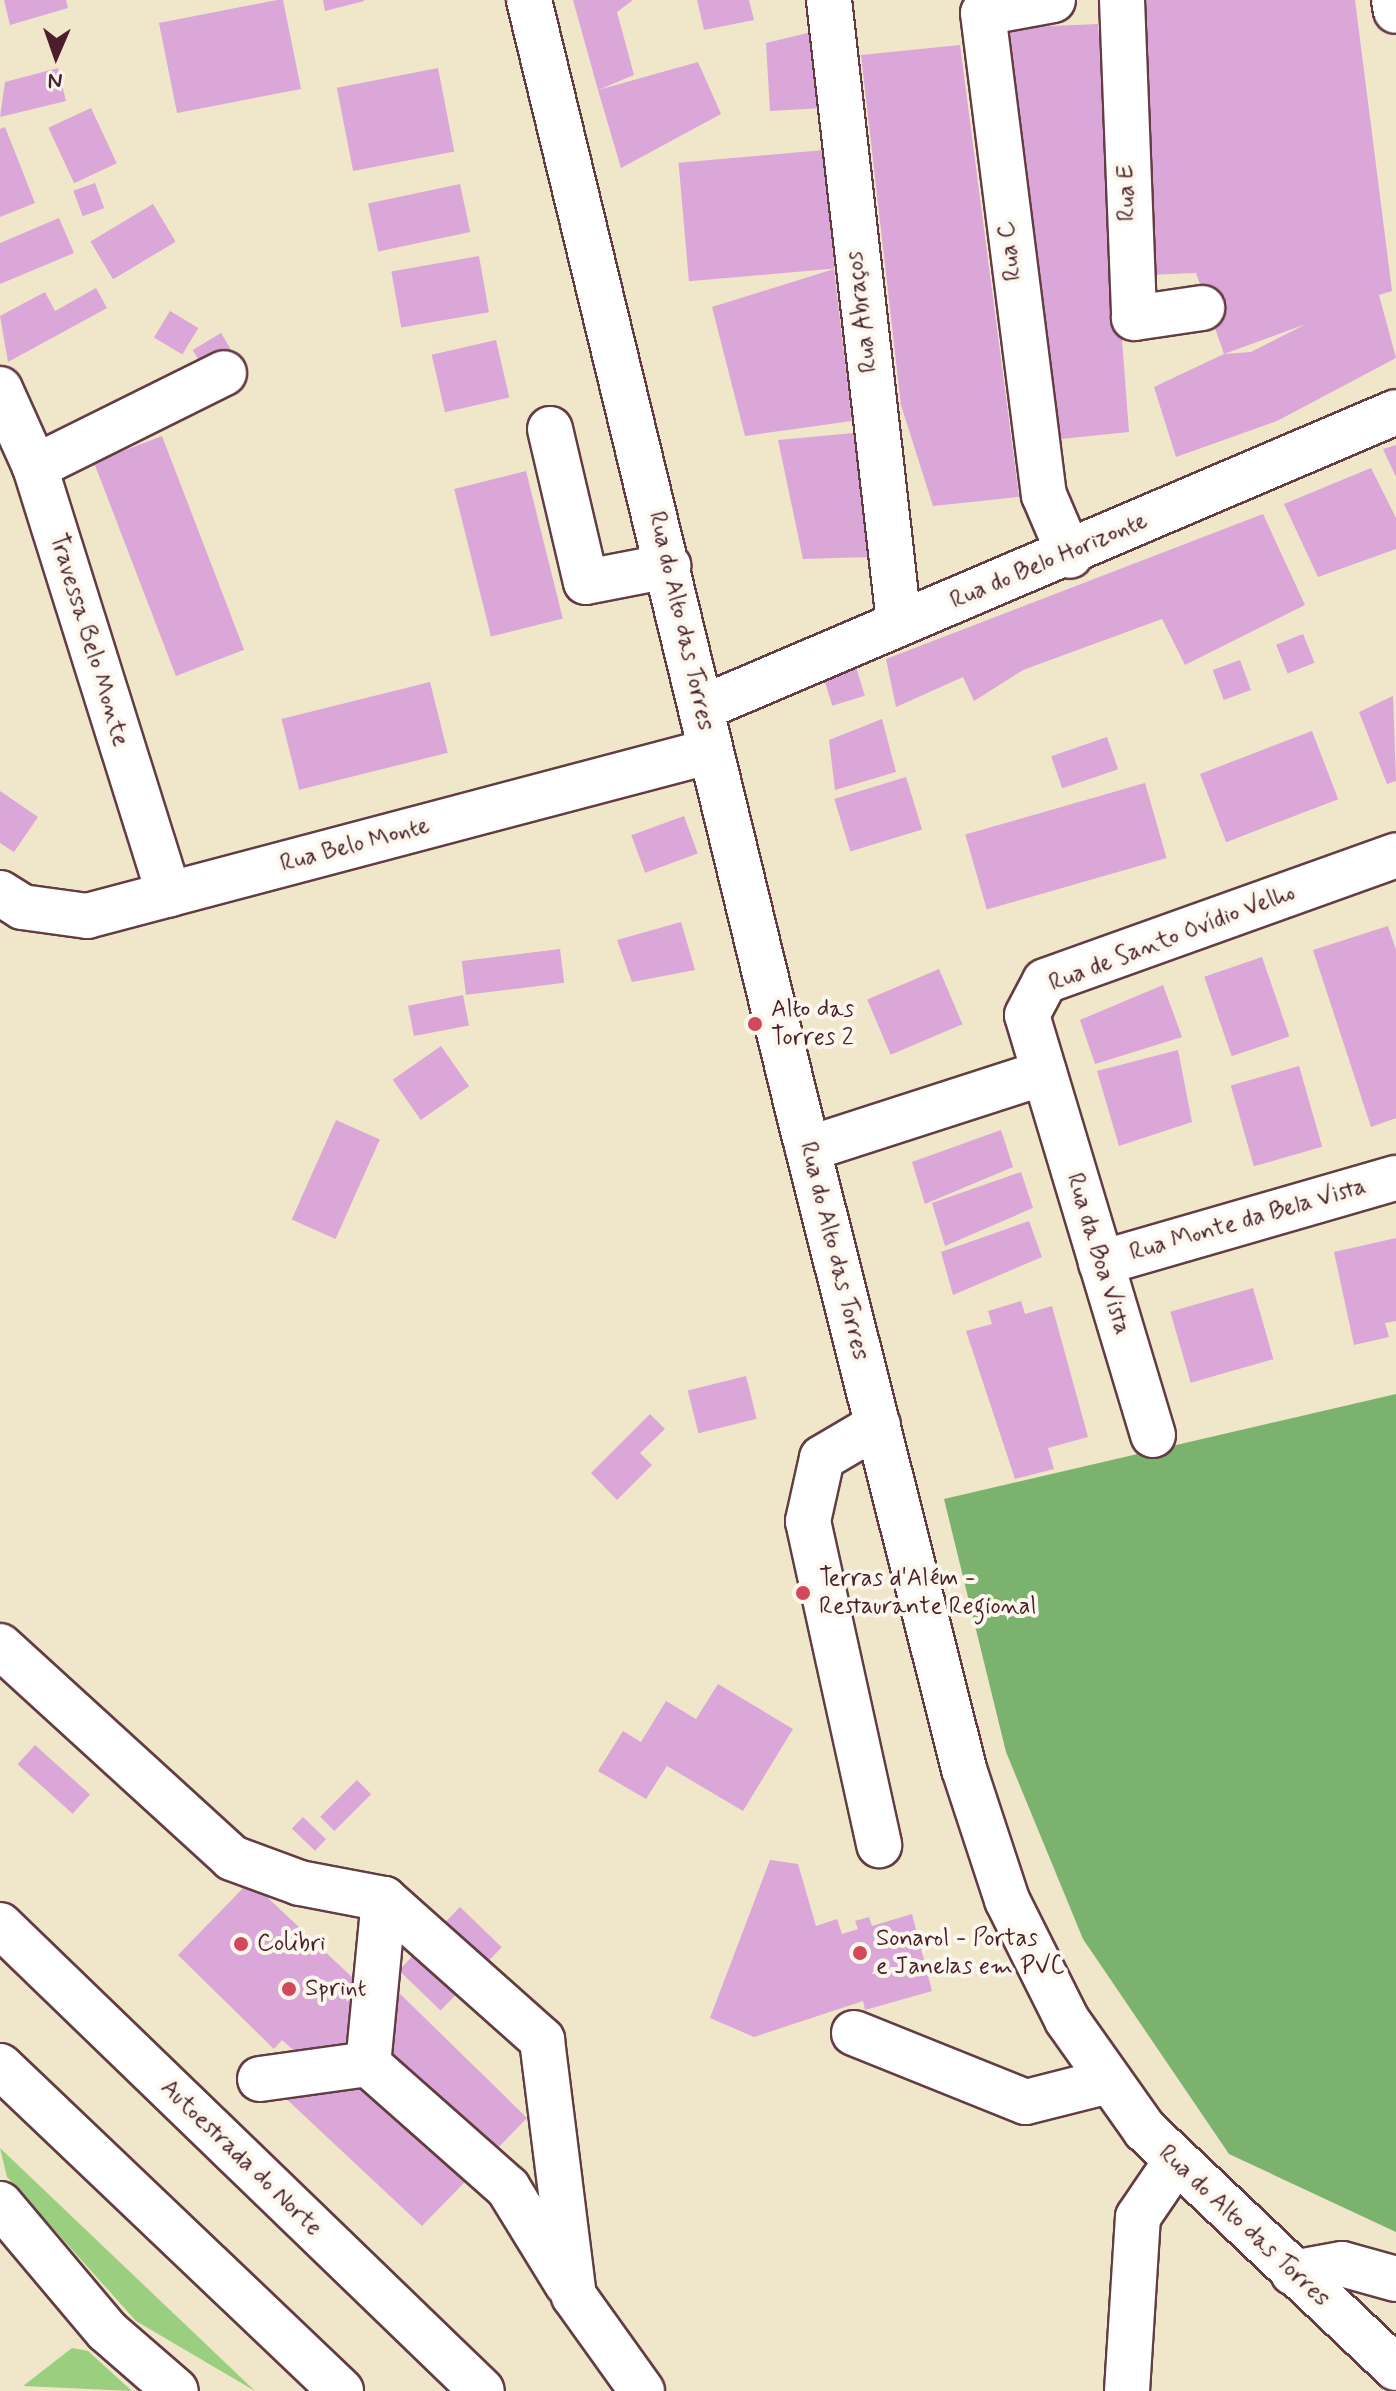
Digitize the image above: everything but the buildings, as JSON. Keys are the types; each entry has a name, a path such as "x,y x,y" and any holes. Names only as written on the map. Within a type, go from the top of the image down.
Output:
{"main road":[{"name":"Rua do Alto das Torres","path":"529,0 808,1149 964,1769 1007,1900 1031,1959 1109,2081 1174,2164 1396,2368"},
{"name":"Rua Abraços","path":"829,0 899,623"},
{"name":"Rua C","path":"1053,0 983,13 1044,495 1070,556"},
{"name":"Rua E","path":"1122,0 1134,318 1202,308"},
{"path":"1394,0 1396,11"},
{"path":"35,467 224,373"},
{"name":"Travessa Belo Monte","path":"0,389 35,467 169,895"},
{"name":"Rua do Belo Horizonte","path":"702,708 899,623 1070,556 1396,412"},
{"path":"550,429 586,582 668,566"},
{"name":"Rua Belo Monte","path":"0,893 22,907 87,916 711,751"},
{"name":"Rua de Santo Ovídio Velho","path":"1044,1073 1027,1015 1045,981 1396,855"},
{"path":"808,1149 1044,1073"},
{"name":"Rua da Boa Vista","path":"1044,1073 1153,1435"},
{"name":"Rua Monte da Bela Vista","path":"1101,1263 1396,1178"},
{"path":"878,1425 822,1458 808,1521 879,1845"},
{"path":"0,1646 232,1858 300,1883 384,1899 542,2040 574,2296"},
{"path":"368,2064 384,1899"},
{"name":"Autoestrada do Norte","path":"0,1925 482,2391"},
{"path":"854,2033 1026,2102 1109,2081"},
{"path":"260,2079 368,2064 508,2188 574,2296 642,2391"},
{"path":"0,2066 341,2391"},
{"path":"1127,2391 1138,2217 1174,2164"},
{"path":"0,2204 107,2331 176,2391"},
{"path":"1293,2273 1342,2264 1396,2279"}],"green space":[{"path":"1396,1394 1396,2232 1229,2154 1083,1939 1006,1752 944,1499"},
{"path":"0,2148 255,2391 136,2321 7,2177"},
{"path":"72,2348 88,2351 132,2391 23,2386"}],"place":[{"name":"Alto das Torres 2","path":"755,1024"},
{"name":"Terras d'Além - Restaurante Regional","path":"803,1593"},
{"name":"Colibri","path":"241,1944"},
{"name":"Sonarol - Portas e Janelas em PVC","path":"860,1953"},
{"name":"Sprint","path":"289,1989"}]}
